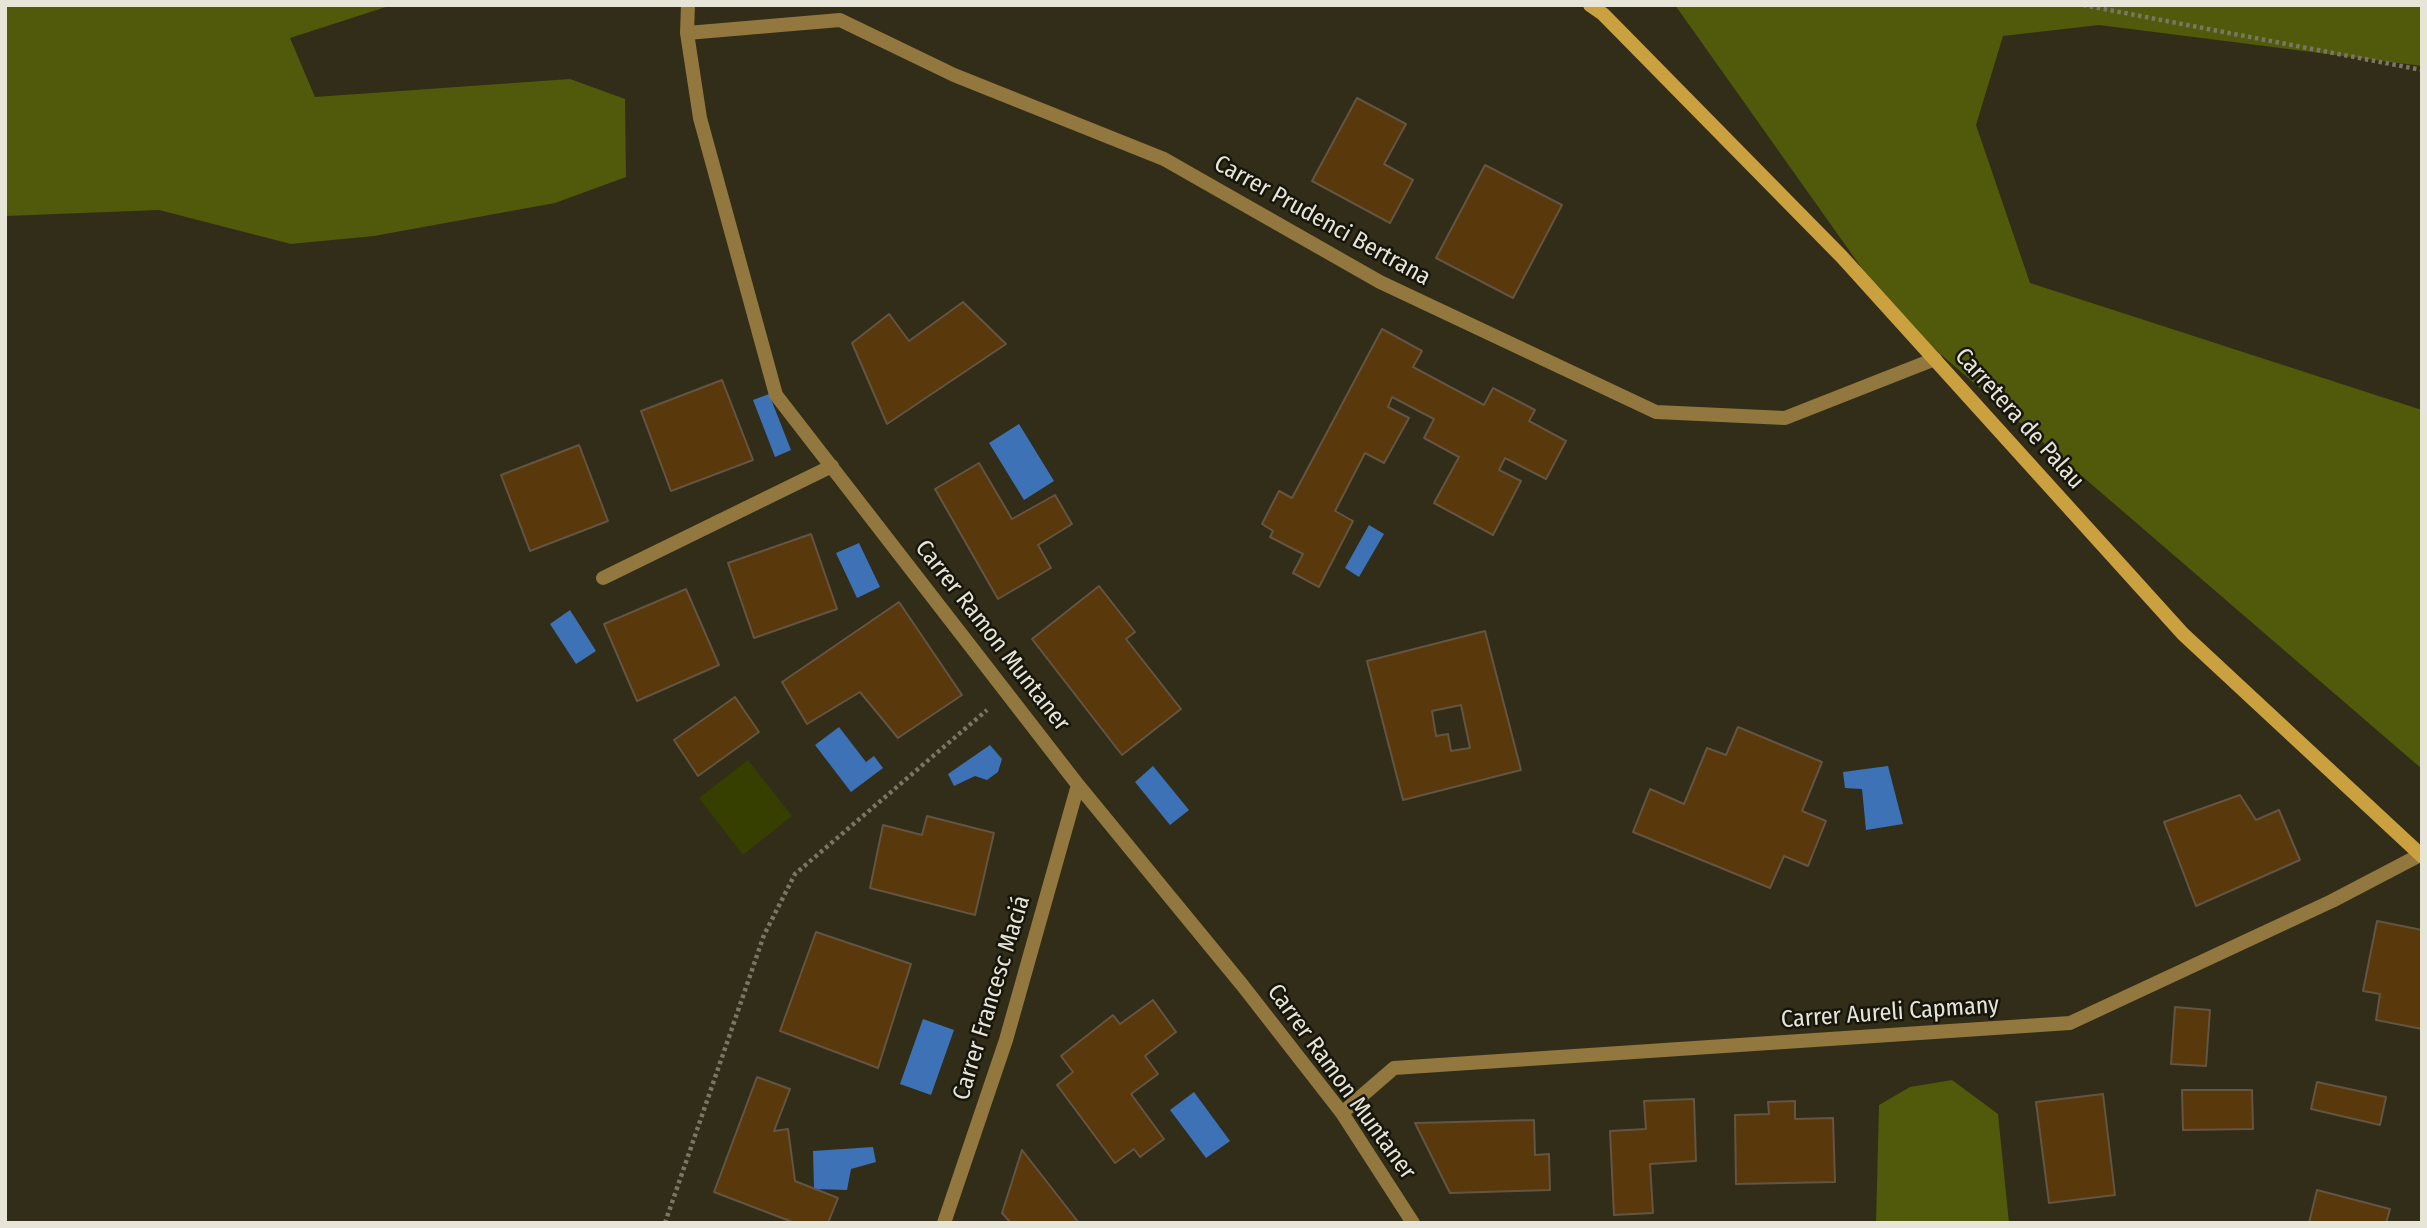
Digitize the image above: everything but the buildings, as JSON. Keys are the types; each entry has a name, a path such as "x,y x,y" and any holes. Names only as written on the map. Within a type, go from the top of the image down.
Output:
{"street":[{"name":"Carrer Ramon Muntaner","path":"688,5 687,33 700,118 776,395 1078,785 1243,986 1342,1113 1413,1223"},
{"name":"Carretera de Palau","path":"1591,5 1603,14 1842,257 2183,634 2421,856"},
{"name":"Carrer Prudenci Bertrana","path":"687,33 840,20 954,75 1164,159 1380,282 1657,412 1785,418 1935,359"},
{"path":"603,578 832,466"},
{"name":"Carrer Francesc Maciá","path":"944,1223 1006,1040 1078,785"},
{"name":"Carrer Aureli Capmany","path":"1342,1113 1394,1068 2070,1023 2332,901 2421,856"}],"path":[{"path":"2083,5 2422,70"},
{"path":"665,1223 764,935 795,874 842,831 1008,693"}],"green space":[{"path":"5,5 392,5 290,38 315,97 570,79 625,99 626,177 555,203 374,236 291,244 159,210 5,216"},
{"path":"1675,5 2422,5 2422,66 2099,25 2003,36 1976,125 2030,283 2422,410 2422,769 1895,315"},
{"path":"748,760 792,816 743,855 699,798"},
{"path":"1952,1080 1998,1114 2009,1223 1876,1223 1879,1105 1910,1087"}],"water":[{"path":"769,394 791,450 775,457 753,400"},
{"path":"1019,424 1054,481 1024,500 989,443"},
{"path":"1369,525 1384,534 1359,577 1345,568"},
{"path":"859,543 880,587 857,598 836,553"},
{"path":"570,610 596,651 576,664 550,624"},
{"path":"839,727 866,762 874,756 883,768 851,792 815,745"},
{"path":"990,745 1002,759 998,772 987,780 975,776 954,786 948,774"},
{"path":"1153,766 1189,810 1170,825 1135,782"},
{"path":"1888,766 1903,824 1866,830 1862,789 1845,788 1843,772"},
{"path":"923,1019 954,1030 931,1095 900,1084"},
{"path":"1194,1092 1230,1141 1206,1158 1170,1110"},
{"path":"873,1147 876,1162 851,1169 847,1190 814,1189 813,1151"}]}
